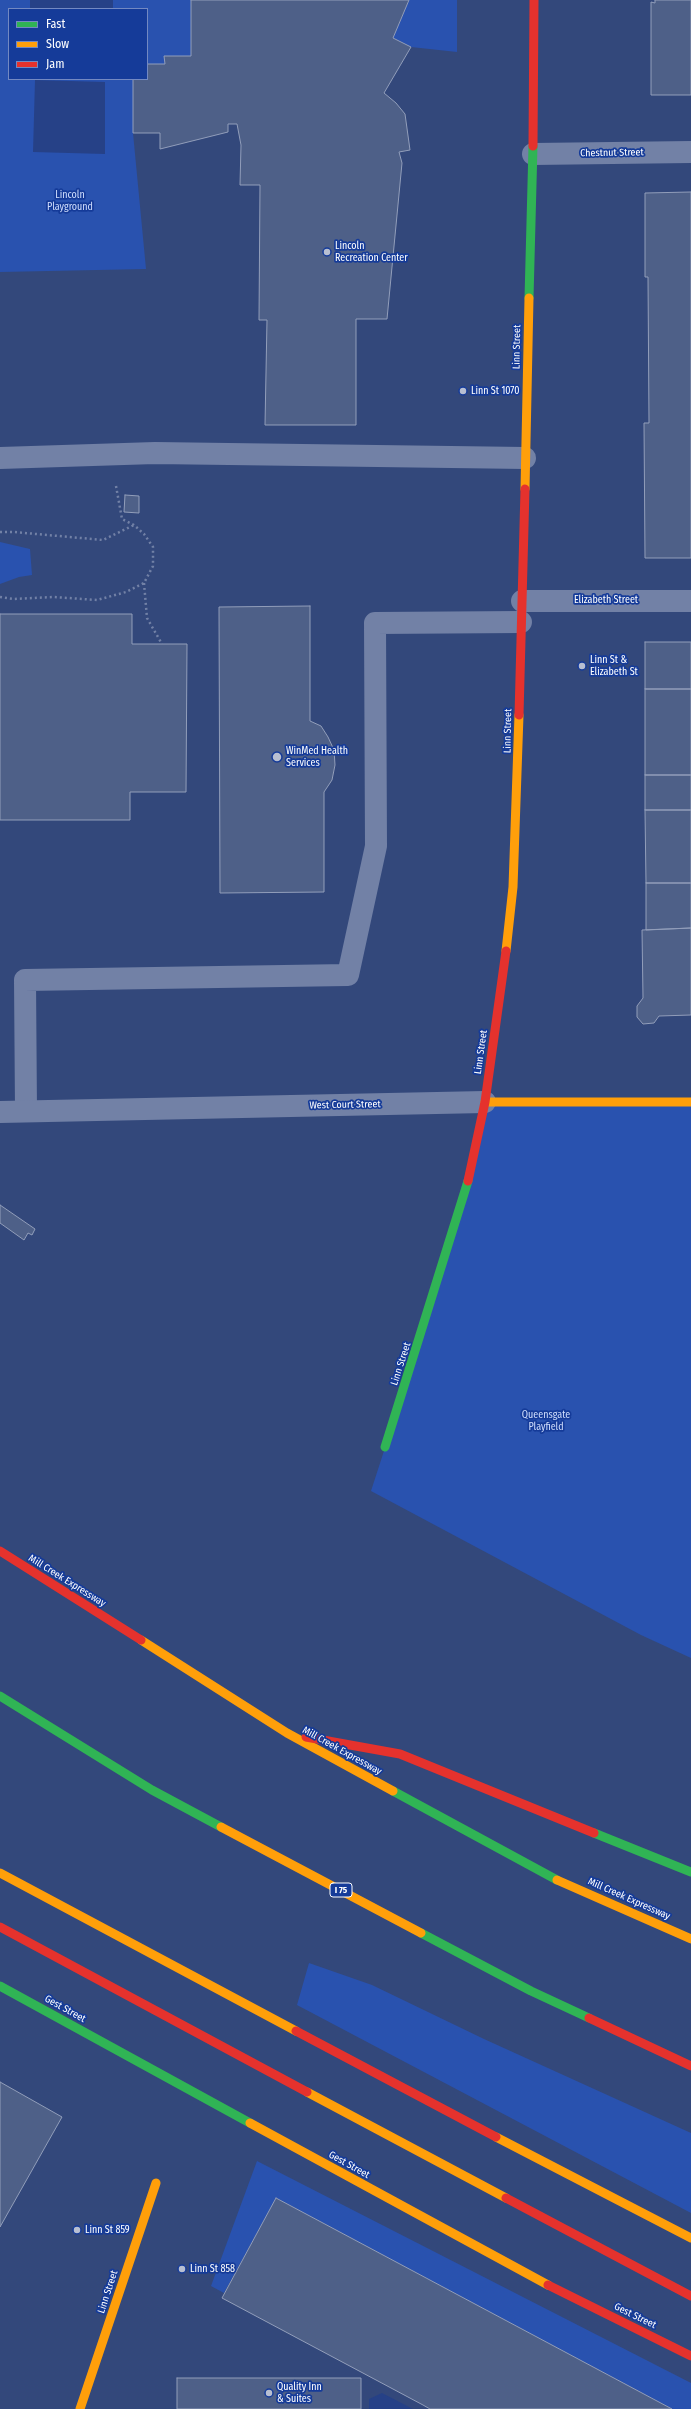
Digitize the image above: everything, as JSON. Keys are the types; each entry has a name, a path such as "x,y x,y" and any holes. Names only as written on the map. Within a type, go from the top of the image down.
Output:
{"main road":[{"name":"Linn Street","path":"385,1447 473,1164 485,1102 502,982 512,887 517,812 533,154 534,0"},
{"name":"West Court Street","path":"485,1102 691,1102"},
{"name":"Mill Creek Expressway","path":"0,1551 287,1733 542,1873 691,1939"},
{"name":"I 75","path":"0,1696 152,1790 531,1991 691,2066"},
{"path":"287,1733 400,1754 691,1872"},
{"path":"0,1873 348,2060 691,2238"},
{"path":"0,1926 201,2036 691,2296"},
{"name":"Gest Street","path":"0,1986 518,2270 691,2356"},
{"name":"Linn Street","path":"80,2409 156,2183"}],"street":[{"name":"Chestnut Street","path":"533,154 691,152"},
{"path":"0,458 112,453 525,458"},
{"name":"Elizabeth Street","path":"522,600 691,601"},
{"path":"26,1111 25,980 348,975 376,846 375,623 521,622"},
{"name":"West Court Street","path":"0,1112 485,1102"}],"path":[{"path":"0,597 13,599 54,597 97,600 126,592 144,582 153,566 153,547 144,534 134,525 122,519 118,503 112,453"},
{"path":"0,532 103,540 134,525"},
{"path":"144,582 148,618 162,644"}],"green space":[{"name":"Lincoln Playground","path":"0,0 191,0 191,56 165,56 165,64 148,64 148,8 8,8 8,80 133,80 133,133 146,269 0,272"},
{"path":"409,0 457,0 457,52 411,47 393,38"},
{"path":"0,542 30,549 32,575 19,577 0,584"},
{"name":"Queensgate Playfield","path":"485,1102 691,1102 691,1658 641,1635 371,1491 417,1349"},
{"path":"309,1963 372,1985 484,2039 691,2133 691,2213 297,2005"},
{"path":"257,2161 691,2383 691,2409 672,2409 276,2198 224,2293 211,2286"}],"shaded area":[{"path":"30,0 113,0 113,8 30,8"},
{"path":"35,80 105,82 105,154 33,152"},
{"path":"382,2393 413,2409 369,2409 369,2399"}],"building":[{"name":"Lincoln Recreation Center","path":"191,0 409,0 393,38 411,47 384,93 396,103 405,114 410,150 399,152 402,163 387,319 356,319 356,425 265,425 267,320 259,320 260,185 240,185 241,145 237,124 228,124 228,132 160,149 160,133 133,133 133,80 148,80 148,64 165,64 164,56 191,56"},
{"path":"655,0 691,0 691,95 651,95 651,2 655,3"},
{"path":"691,192 691,558 645,558 644,423 649,423 648,277 645,277 645,193"},
{"path":"125,495 139,496 139,513 124,512"},
{"name":"WinMed Health Services","path":"310,606 310,721 321,726 328,737 334,750 335,765 332,780 324,792 324,892 220,893 219,607"},
{"path":"0,614 132,614 132,644 187,644 186,792 130,792 130,820 0,820"},
{"path":"645,642 691,642 691,689 645,689"},
{"path":"645,689 691,689 691,775 645,775"},
{"path":"645,775 691,775 691,810 645,810"},
{"path":"645,810 691,810 691,883 646,883"},
{"path":"646,883 691,883 691,928 646,930"},
{"path":"691,928 691,1015 659,1016 654,1023 643,1024 637,1017 637,1006 643,998 642,930"},
{"path":"0,1205 35,1229 32,1235 28,1233 24,1240 0,1223"},
{"path":"0,2082 62,2117 0,2227"},
{"path":"276,2198 672,2409 430,2409 222,2298"},
{"name":"Quality Inn & Suites","path":"177,2378 361,2378 361,2409 177,2409"}],"traffic: fast":[{"path":"529,298 533,146"},
{"path":"385,1447 468,1181"},
{"path":"0,1696 152,1790 221,1827"},
{"path":"393,1791 557,1880"},
{"path":"594,1833 691,1872"},
{"path":"421,1933 531,1991 589,2018"},
{"path":"0,1986 250,2123"}],"traffic: slow":[{"path":"525,489 529,298"},
{"path":"506,951 513,887 519,715"},
{"path":"485,1102 691,1102"},
{"path":"141,1640 287,1733 393,1791"},
{"path":"221,1827 421,1933"},
{"path":"0,1873 296,2031"},
{"path":"557,1880 691,1939"},
{"path":"307,2092 506,2198"},
{"path":"250,2123 548,2285"},
{"path":"496,2137 691,2238"},
{"path":"80,2409 156,2183"}],"traffic: jam":[{"path":"533,146 534,0"},
{"path":"519,715 525,489"},
{"path":"468,1181 485,1102 506,951"},
{"path":"0,1551 141,1640"},
{"path":"306,1737 400,1754 594,1833"},
{"path":"0,1927 307,2092"},
{"path":"589,2018 691,2066"},
{"path":"296,2031 496,2137"},
{"path":"506,2198 691,2296"},
{"path":"548,2285 691,2356"}],"place":[{"name":"Lincoln Recreation Center","path":"327,252"},
{"name":"Linn St 1070","path":"463,391"},
{"name":"Linn St & Elizabeth St","path":"582,666"},
{"name":"WinMed Health Services","path":"277,757"},
{"name":"Linn St 859","path":"77,2230"},
{"name":"Linn St 858","path":"182,2269"},
{"name":"Quality Inn & Suites","path":"269,2393"}]}
